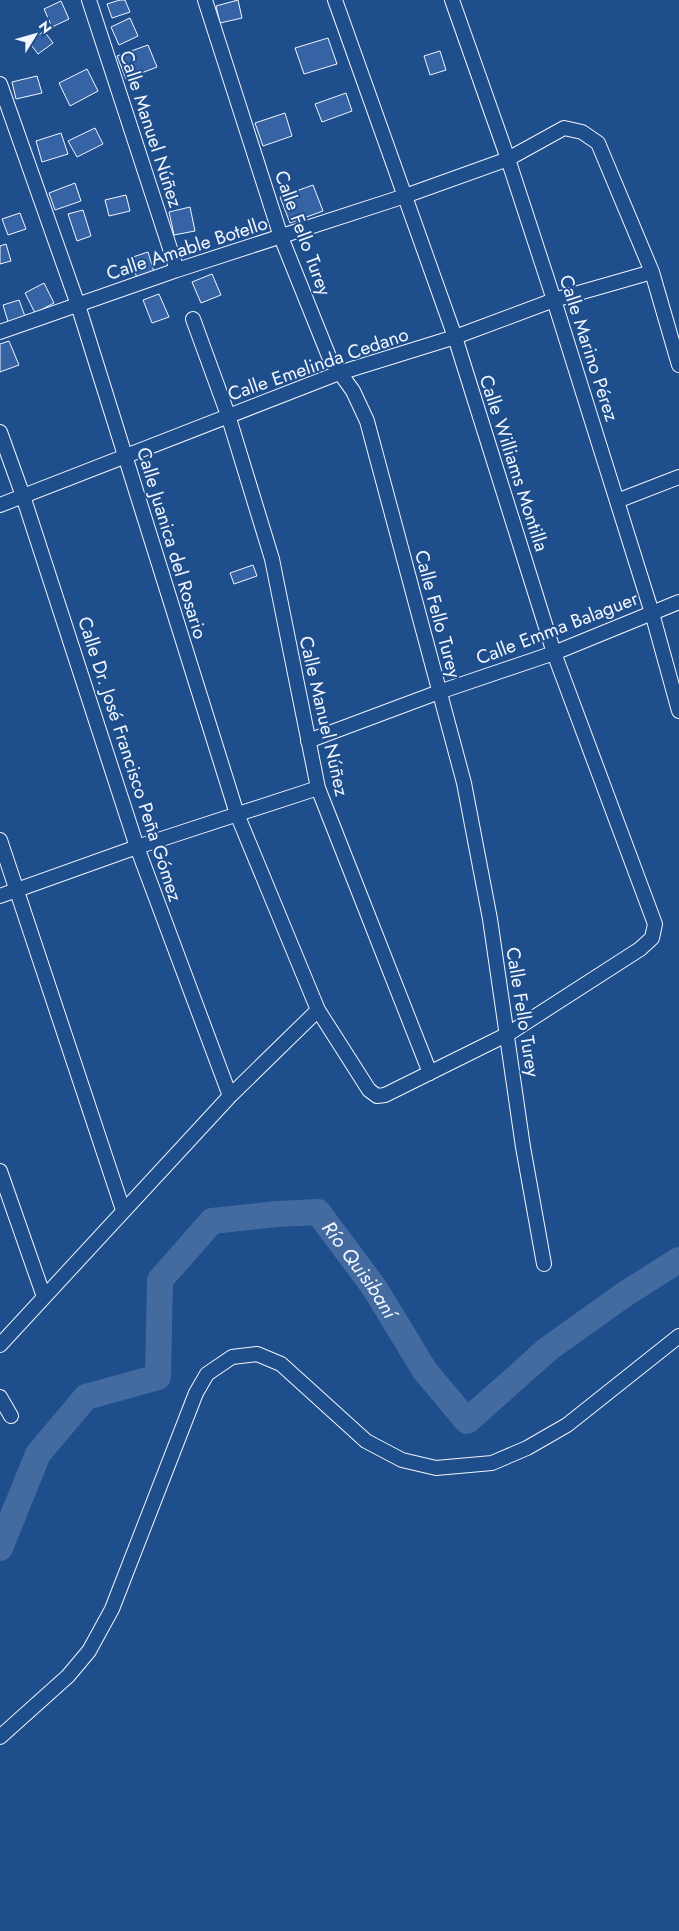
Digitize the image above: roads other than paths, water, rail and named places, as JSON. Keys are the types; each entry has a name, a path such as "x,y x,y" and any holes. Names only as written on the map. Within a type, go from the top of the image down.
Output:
{"street":[{"name":"Calle Manuel Núñez","path":"89,0 177,270"},
{"name":"Calle Fello Turey","path":"205,0 281,237 330,359 353,391 367,421 464,782 490,919 524,1147 544,1264"},
{"name":"Calle Williams Montilla","path":"335,0 455,337 554,653 655,924 652,938 640,949 508,1034"},
{"name":"Calle Marino Pérez","path":"452,0 508,159 554,300 652,613 679,711"},
{"name":"Calle Juanica del Rosario","path":"0,84 78,305 237,814 318,1010 369,1090 377,1096 385,1095 430,1073"},
{"name":"Calle Amable Botello","path":"0,332 177,270 405,196 508,159 564,128 582,132 598,143 652,272"},
{"name":"Calle Emelinda Cedano","path":"0,505 339,373 455,337 554,300 652,272"},
{"path":"652,272 679,365"},
{"name":"Calle Manuel Núñez","path":"193,319 228,415 272,559 318,788 430,1073"},
{"name":"Calle Dr. José Francisco Peña Gómez","path":"0,432 23,496 137,848 230,1096"},
{"path":"617,501 679,477"},
{"name":"Calle Emma Balaguer","path":"308,741 439,692 554,653 679,602"},
{"path":"0,896 318,788"},
{"path":"0,840 123,1210"},
{"path":"0,1345 230,1096 318,1010"},
{"path":"430,1073 508,1034"},
{"path":"0,1171 44,1297"},
{"path":"0,1737 68,1676 89,1651 112,1609 196,1393 207,1374 232,1357 257,1354 281,1364 366,1441 402,1460 436,1468 492,1463 526,1448 567,1425 679,1336"},
{"path":"0,1398 12,1416"}],"waterway":[{"name":"Río Quisibaní","path":"0,1548 38,1454 86,1397 158,1377 160,1280 212,1221 318,1212 374,1287 425,1371 467,1421 548,1349 625,1294 679,1260"}]}
